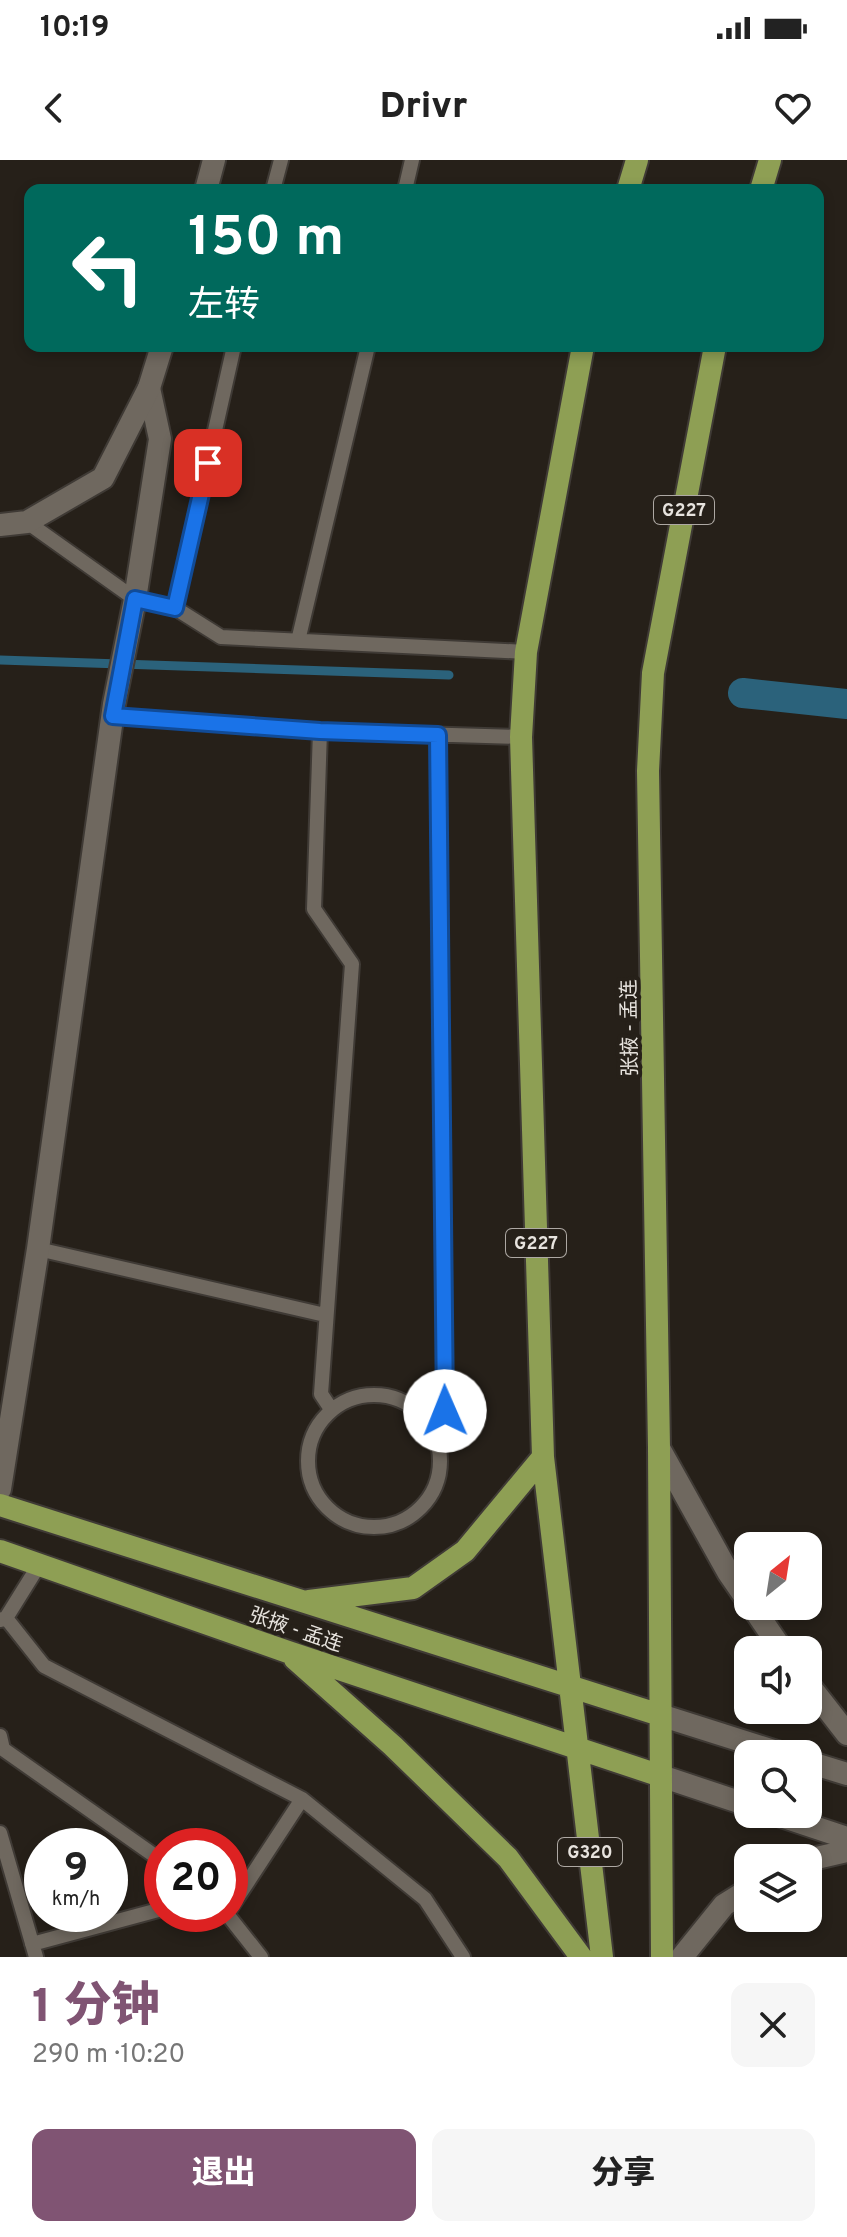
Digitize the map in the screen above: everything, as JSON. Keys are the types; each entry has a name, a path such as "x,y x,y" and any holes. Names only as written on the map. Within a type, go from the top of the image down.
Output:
{"highway":[{"path":"630,184 637,160"},
{"path":"763,184 770,160"},
{"name":"G227","path":"578,1748 543,1457 521,737 526,652 582,352"},
{"name":"张掖 - 孟连","path":"0,1551 288,1652 661,1776 648,771 653,673 714,352"},
{"path":"302,1601 413,1588 465,1551 543,1457"},
{"name":"张掖 - 孟连","path":"0,1505 660,1715"},
{"path":"288,1652 393,1746 508,1858 581,1957"},
{"name":"G320","path":"578,1748 602,1957"},
{"path":"661,1776 662,1957"}],"main road":[{"path":"208,184 214,160"},
{"path":"0,525 27,522 103,478 149,388 160,352"},
{"path":"0,1489 38,1249 114,710 160,439 149,388"},
{"path":"659,1448 734,1581"},
{"path":"822,1702 847,1734"},
{"path":"660,1715 739,1740"},
{"path":"822,1766 847,1774"},
{"path":"661,1776 734,1800"},
{"path":"817,1828 847,1838"},
{"path":"822,1857 847,1851"},
{"path":"682,1957 724,1905 734,1899"}],"lane":[{"path":"275,184 281,160"},
{"path":"406,184 412,160"},
{"path":"175,608 233,352"},
{"path":"298,641 367,352"},
{"path":"27,522 134,604 175,608 221,637 526,652"},
{"path":"114,710 320,731 521,737"},
{"path":"320,731 314,909 352,964 321,1394 331,1409"},
{"path":"436,1435 445,1411 438,735"},
{"path":"38,1249 325,1315"},
{"path":"383,1394 415,1408 436,1435 440,1452 436,1486 427,1501 403,1521 380,1527 356,1525 326,1508 315,1493 307,1457 310,1440 331,1409 364,1395 383,1394"},
{"path":"39,1565 3,1619 44,1666 302,1799 425,1899 463,1957"},
{"path":"0,1736 3,1749 144,1848"},
{"path":"248,1882 302,1799"},
{"path":"0,1833 34,1950 144,1915"},
{"path":"241,1932 261,1957"}],"waterway":[{"path":"0,660 449,675"},
{"path":"743,693 847,704"}],"route":[{"path":"208,463 175,608 135,599 113,716 320,731 438,735 445,1411"}]}
